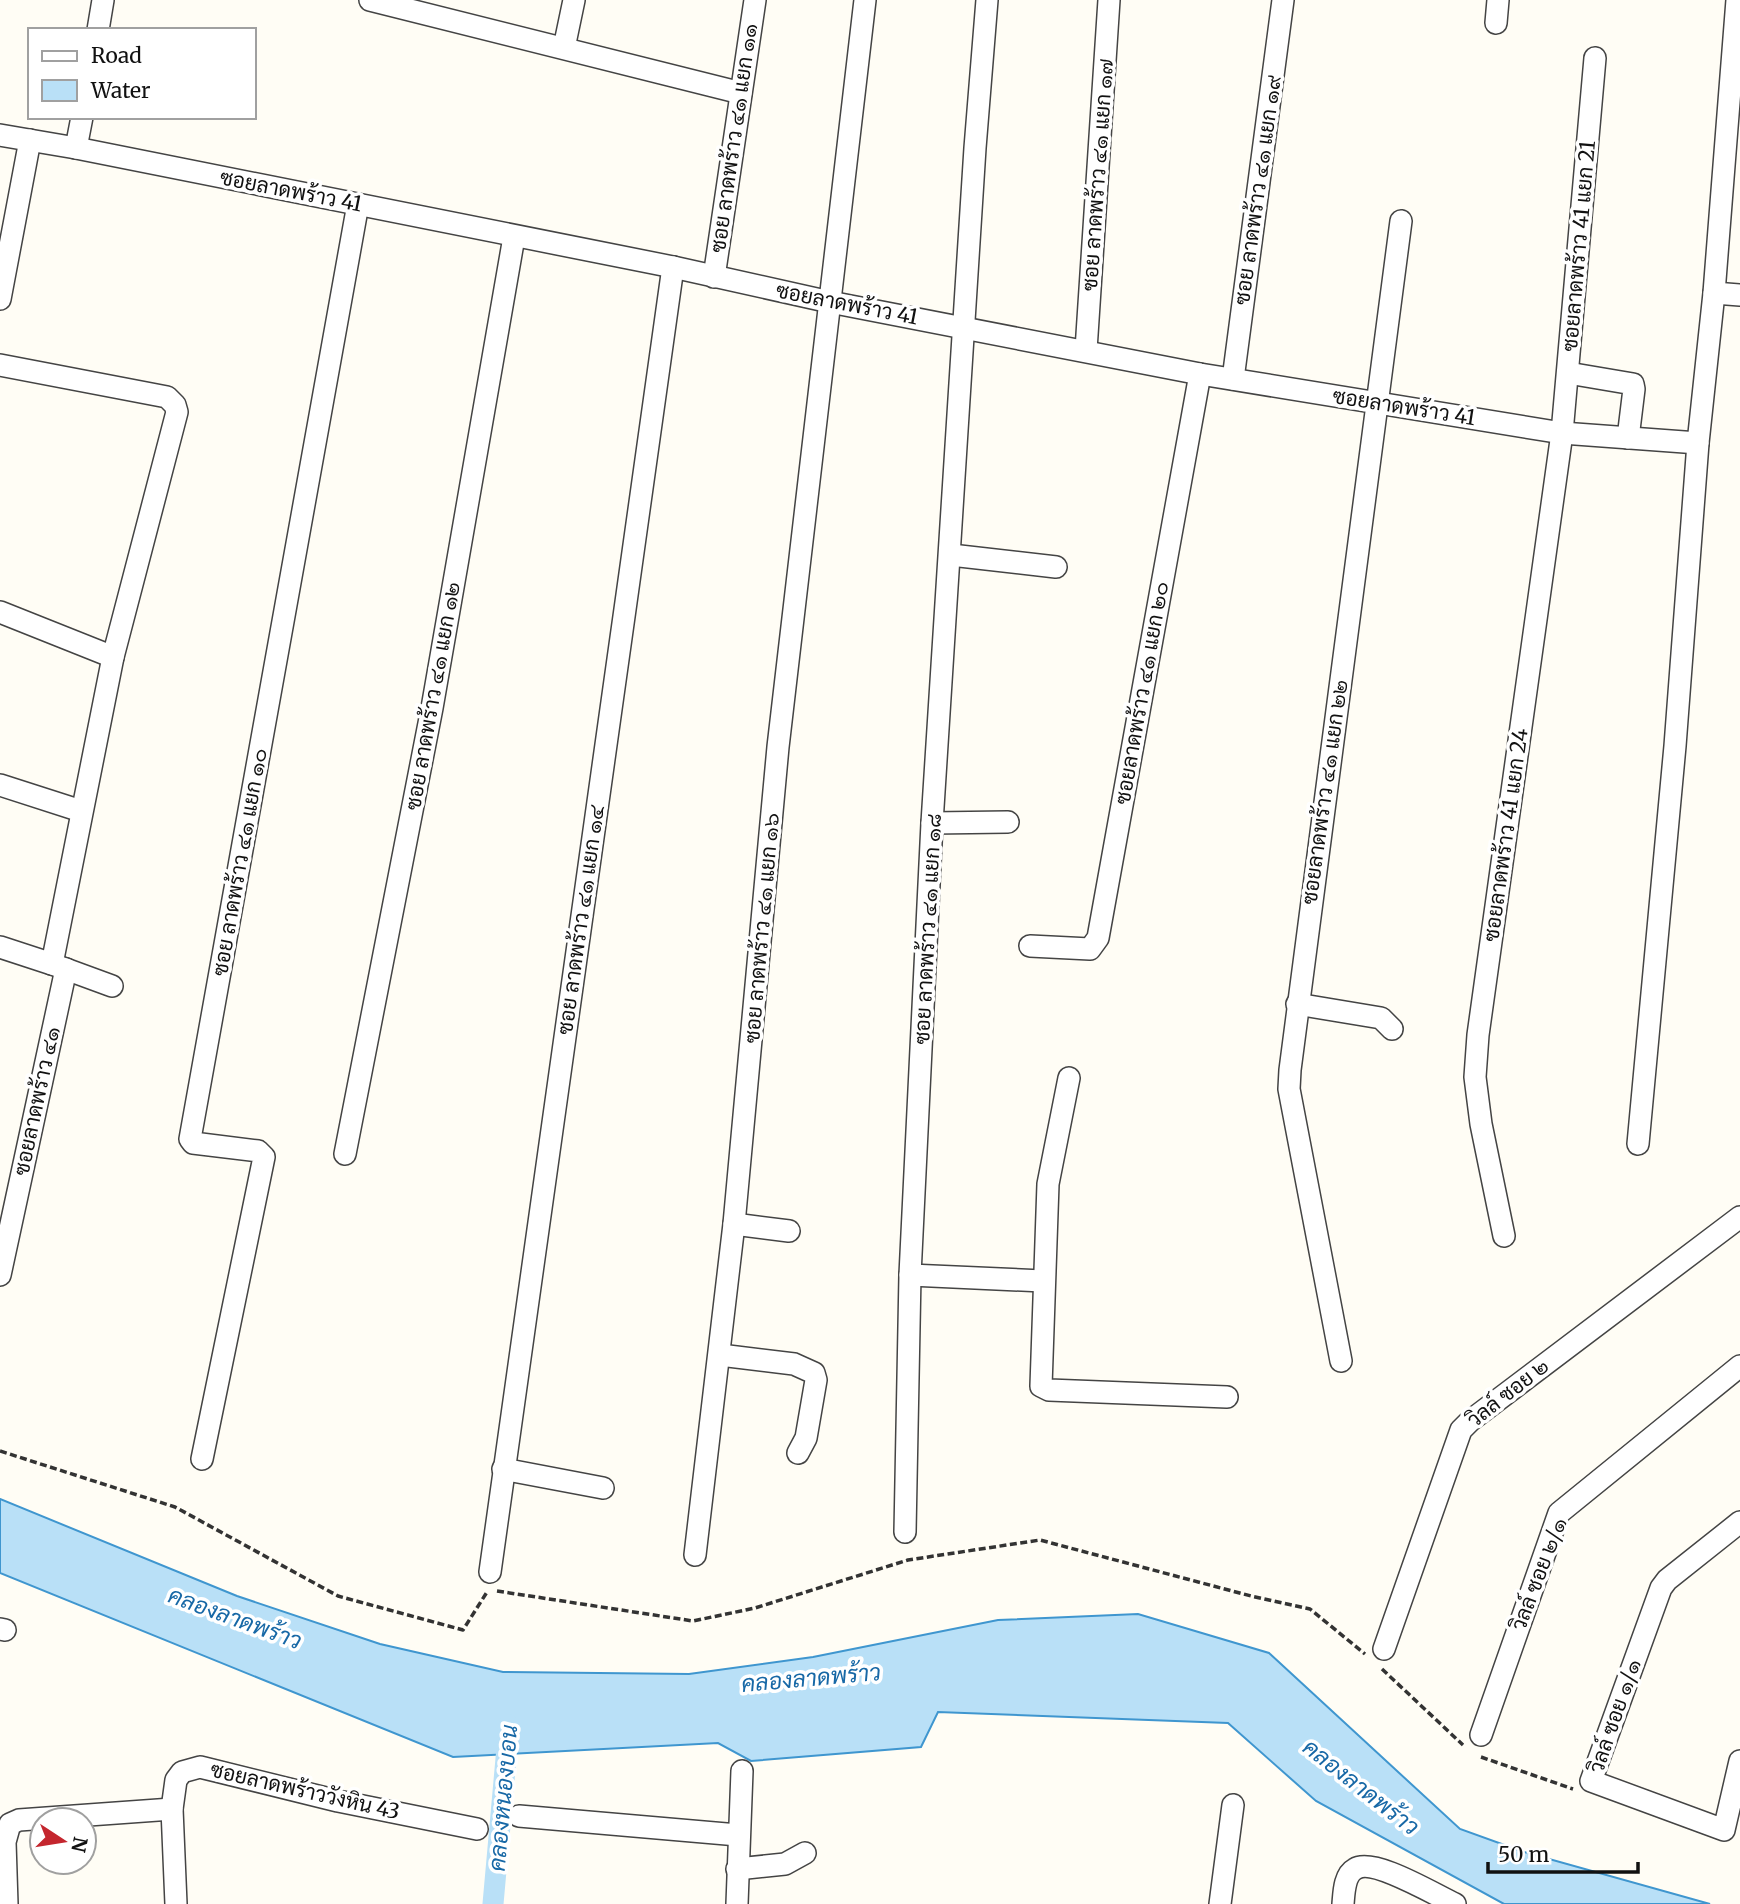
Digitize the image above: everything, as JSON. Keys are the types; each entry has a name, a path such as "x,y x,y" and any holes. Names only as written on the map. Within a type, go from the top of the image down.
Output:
{"street":[{"path":"98,28 103,0"},
{"path":"370,0 741,93"},
{"path":"564,48 574,0"},
{"name":"ซอย ลาดพร้าว ๔๑ แยก ๑๑","path":"714,277 755,0"},
{"name":"ซอย ลาดพร้าว ๔๑ แยก ๑๖","path":"695,1555 734,1224 778,747 865,0"},
{"name":"ซอย ลาดพร้าว ๔๑ แยก ๑๘","path":"905,1532 911,1275 933,823 963,327 987,0"},
{"name":"ซอย ลาดพร้าว ๔๑ แยก ๑๗","path":"1086,350 1109,0"},
{"name":"ซอย ลาดพร้าว ๔๑ แยก ๑๙","path":"1233,379 1283,0"},
{"path":"1496,23 1498,0"},
{"path":"1638,1144 1675,746 1698,443 1714,293 1737,0"},
{"name":"ซอยลาดพร้าว 41 แยก 21","path":"1562,433 1595,58"},
{"path":"76,148 82,119"},
{"name":"ซอยลาดพร้าว 41","path":"0,135 358,204 673,267 830,302 1200,374 1562,433 1698,443"},
{"path":"0,299 30,140"},
{"name":"ซอย ลาดพร้าว ๔๑ แยก ๑๐","path":"202,1459 264,1157 258,1151 193,1143 190,1139 358,204"},
{"name":"ซอยลาดพร้าว ๔๑ แยก ๒๒","path":"1341,1361 1289,1089 1297,1004 1401,221"},
{"name":"ซอย ลาดพร้าว ๔๑ แยก ๑๒","path":"345,1154 432,708 514,237"},
{"name":"ซอย ลาดพร้าว ๔๑ แยก ๑๔","path":"489,1572 673,267"},
{"path":"1714,293 1740,295"},
{"name":"ซอยลาดพร้าว ๔๑","path":"0,365 167,397 175,405 176,422 114,657 81,811 59,966 0,1275"},
{"path":"1568,373 1633,384 1628,438"},
{"name":"ซอยลาดพร้าว ๔๑ แยก ๒๐","path":"1030,946 1090,949 1098,938 1200,374"},
{"name":"ซอยลาดพร้าว 41 แยก 24","path":"1504,1236 1480,1124 1475,1077 1478,1035 1562,433"},
{"path":"951,555 1056,567"},
{"path":"0,612 114,657"},
{"path":"0,785 81,811"},
{"path":"933,823 1008,822"},
{"path":"0,947 112,986"},
{"path":"1297,1004 1381,1018 1392,1029"},
{"path":"1069,1078 1048,1184 1040,1383 1043,1389 1227,1396"},
{"name":"วิลล์ ซอย ๒","path":"1379,1659 1461,1430 1740,1217"},
{"path":"734,1224 789,1231"},
{"path":"911,1275 1043,1281"},
{"path":"720,1355 794,1364 814,1374 816,1380 806,1438 798,1453"},
{"name":"วิลล์ ซอย ๒/๑","path":"1473,1745 1559,1513 1740,1366"},
{"path":"503,1469 603,1488"},
{"name":"วิลล์ ซอย ๑/๑","path":"1740,1522 1667,1580 1661,1588 1591,1781 1724,1830 1740,1761"},
{"name":"ซอยลาดพร้าววังหิน 43","path":"176,1904 172,1809 176,1780 182,1772 200,1767 338,1801 477,1829"},
{"path":"737,1904 742,1771"},
{"path":"1220,1904 1233,1805"},
{"path":"7,1904 2,1842 10,1824 19,1820 172,1809"},
{"path":"519,1816 738,1835"},
{"path":"737,1869 785,1864 804,1853"},
{"path":"1343,1904 1345,1887 1351,1873 1356,1868 1373,1866 1455,1904"}],"path":[{"path":"0,1451 175,1507 338,1596 463,1630 489,1590 692,1621 755,1608 908,1560 1040,1540 1310,1609 1379,1659 1473,1745 1576,1790"}],"water":[{"name":"คลองลาดพร้าว","path":"0,1499 237,1596 380,1644 503,1672 689,1674 813,1657 998,1620 1138,1614 1269,1653 1460,1829 1524,1852 1710,1904 1504,1904 1316,1801 1228,1723 938,1712 921,1747 751,1761 718,1743 453,1757 0,1573"}],"waterway":[{"name":"คลองหนองบอน","path":"493,1904 509,1725"}]}
